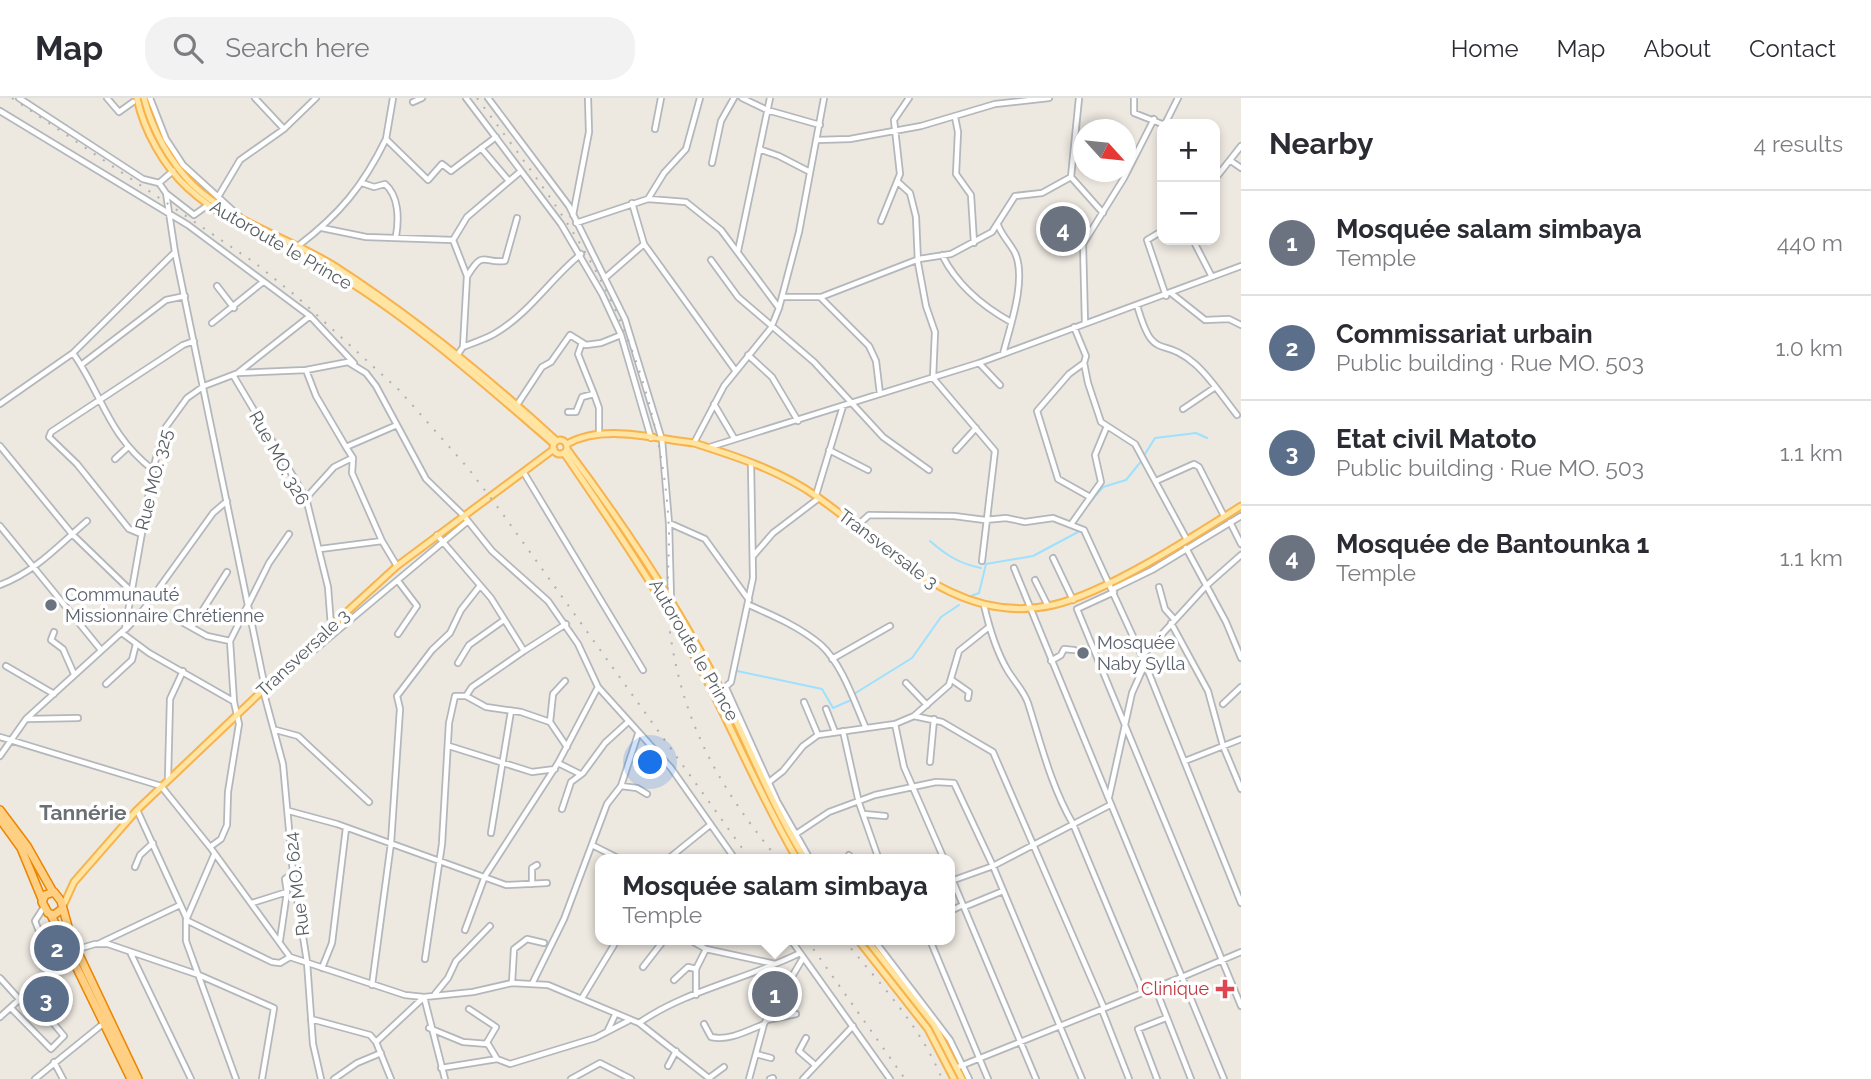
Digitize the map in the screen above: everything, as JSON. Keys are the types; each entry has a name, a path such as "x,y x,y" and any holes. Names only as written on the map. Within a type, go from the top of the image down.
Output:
{"highway":[{"path":"0,810 27,846 62,908 74,951 131,1079"},
{"path":"0,819 21,848 44,907 74,951 138,1079"},
{"path":"42,899 47,892 53,892"},
{"path":"51,915 62,908"}],"main road":[{"name":"Autoroute le Prince","path":"144,98 152,124 176,165 203,192 241,217 298,246 356,281 458,354 517,405 555,445"},
{"name":"Autoroute le Prince","path":"134,99 173,171 208,205 327,268 375,300 480,380 555,445"},
{"name":"Transversale 3","path":"566,449 580,437 599,433 694,443 751,463 818,497 858,525 929,583 953,596 984,605 1029,608 1048,606 1112,588 1184,539 1241,506"},
{"path":"555,445 563,440 566,449"},
{"path":"555,445 566,449"},
{"name":"Transversale 3","path":"62,908 75,882 160,786 397,566 437,535 466,519 555,445"},
{"name":"Autoroute le Prince","path":"566,449 615,516 724,690 785,827 804,854"},
{"name":"Autoroute le Prince","path":"566,449 699,666 794,854"},
{"name":"Transversale 3","path":"53,892 75,882"},
{"path":"862,945 928,1029 954,1079"},
{"path":"871,945 934,1025 960,1066 962,1079"}],"street":[{"path":"19,98 126,170 159,183 166,193 194,215 208,205"},
{"path":"107,98 119,112 134,99"},
{"path":"150,98 173,150 183,165 241,217"},
{"path":"255,98 284,129"},
{"path":"218,197 240,160 284,129 316,98"},
{"path":"298,246 322,228 362,183 386,139 393,98"},
{"path":"413,102 422,98"},
{"path":"466,98 581,254 621,335 651,439"},
{"path":"489,98 569,206 625,319 663,440 671,600 687,631"},
{"path":"572,216 584,163 589,98"},
{"path":"655,129 661,98"},
{"path":"648,199 664,173 686,149 700,98"},
{"path":"712,163 721,121 734,98"},
{"path":"742,98 767,110 820,125"},
{"path":"738,252 770,98"},
{"path":"694,443 735,370 771,328 779,309 824,98"},
{"path":"881,220 898,182 900,166 893,131 894,120 909,98"},
{"path":"817,140 850,139 893,131 955,117 995,101 1049,98"},
{"path":"1079,98 1071,177 1103,214"},
{"path":"1134,98 1135,113 1157,121"},
{"path":"1166,119 1178,98"},
{"path":"0,111 169,213 310,316 376,386 426,479 466,519 492,551 534,588 566,624 598,687 671,768 731,854"},
{"path":"955,117 958,132 956,174 971,195 974,243"},
{"path":"1085,323 1083,244 1103,214 1154,119"},
{"path":"386,139 428,180 442,164 451,171 496,137"},
{"path":"1220,173 1241,146"},
{"path":"481,148 509,180"},
{"path":"759,149 810,172"},
{"path":"1231,161 1241,168"},
{"path":"159,183 173,171"},
{"path":"453,240 467,217 521,171"},
{"path":"783,297 821,297 919,259 942,255 974,243 998,225 1015,196 1042,193 1071,177"},
{"path":"898,182 910,193 926,306 935,332 933,379 995,451 982,561"},
{"path":"362,183 374,187 384,184 389,187 394,196 398,223 396,236"},
{"name":"Rue MO. 624","path":"166,193 175,252 276,730 289,811 293,873 321,1079"},
{"path":"576,223 648,199 686,202 722,230 779,309"},
{"path":"632,203 644,244 735,370"},
{"path":"467,276 477,260 485,258 505,261 517,218"},
{"path":"998,225 1015,254 1019,279 1003,354"},
{"path":"322,228 366,237 453,240"},
{"path":"1157,234 1147,240 1168,295 1205,320 1229,319 1241,325"},
{"path":"453,240 467,276 463,347"},
{"path":"605,278 644,244"},
{"path":"1196,245 1211,275"},
{"path":"0,404 73,353 175,252"},
{"path":"458,354 463,347 494,334 517,317 561,270 581,254"},
{"path":"942,255 951,275 974,297 1011,322"},
{"path":"710,260 738,297 771,328 814,362 883,437 929,470"},
{"path":"709,448 734,438 799,421 933,379 1241,266"},
{"path":"212,323 263,282"},
{"path":"217,286 234,308"},
{"path":"81,365 166,299 185,296"},
{"path":"821,297 869,346 876,360 880,394"},
{"path":"1137,305 1145,334 1150,341 1195,364 1237,415"},
{"path":"236,374 310,316"},
{"path":"1074,327 1086,356 1084,363 1101,422 1135,444 1156,481 1241,658"},
{"path":"517,405 542,368 551,362 563,347 566,338 575,335 582,344"},
{"path":"582,344 601,343 621,335"},
{"path":"141,534 129,528 77,464 49,437 51,432 183,345 194,341"},
{"path":"582,344 578,354 599,408 599,433"},
{"path":"73,353 98,403 128,447 153,470"},
{"path":"748,355 772,377 799,421"},
{"name":"Rue MO. 325","path":"123,631 153,470 170,418 187,398 204,386 236,374 306,370 341,362 354,363"},
{"path":"979,363 1000,385"},
{"path":"1084,363 1069,374 1037,411 1058,479 1090,497"},
{"path":"306,370 316,396 353,458 352,473 382,541 397,566"},
{"name":"Rue MO. 326","path":"236,374 306,498 320,549 331,626"},
{"path":"1183,409 1214,388"},
{"path":"568,412 576,412 582,397 594,394"},
{"path":"714,404 734,438"},
{"path":"754,555 773,533 818,497 843,406"},
{"path":"346,447 397,425"},
{"path":"1072,524 1101,482 1095,455 1107,426"},
{"path":"956,450 976,428"},
{"path":"0,446 72,534 130,590"},
{"path":"115,459 128,447"},
{"path":"829,450 868,470"},
{"path":"306,498 334,467 353,458"},
{"path":"751,463 754,555 749,602 731,682 724,690 806,854"},
{"path":"1156,481 1194,464 1199,467 1224,516"},
{"path":"524,473 643,670"},
{"path":"0,756 26,719 141,613 213,513 227,502"},
{"path":"858,525 869,515 954,516 985,520 1011,518 1026,522 1053,518 1084,530 1142,656 1241,903"},
{"path":"1241,516 1077,609 1241,1006"},
{"path":"303,652 312,652 443,543 466,519"},
{"path":"0,585 21,577 36,567 87,521"},
{"path":"1230,522 1241,544"},
{"path":"669,523 705,539 749,602 808,636 832,659 865,726"},
{"path":"0,526 101,650"},
{"path":"210,847 220,839 227,825 228,792 240,724 234,702 230,640 269,563 289,534"},
{"path":"437,535 491,598 524,651"},
{"path":"320,549 382,541"},
{"path":"1142,656 1206,586 1241,555"},
{"path":"1053,558 1073,600"},
{"path":"1014,568 1224,1079"},
{"path":"192,627 227,572"},
{"path":"1035,580 1048,606"},
{"path":"398,581 417,604 398,634"},
{"path":"372,985 391,844 400,709 397,696 432,650 450,633 461,610 479,587"},
{"path":"1159,587 1165,609 1208,691 1223,746 1241,789"},
{"path":"984,605 989,627 1007,669 1028,704 1035,734 1056,790 1073,824 1143,992"},
{"path":"171,616 206,636 230,640"},
{"path":"458,663 469,645 504,620"},
{"path":"466,696 472,687 566,624"},
{"path":"832,659 890,626"},
{"path":"769,782 783,771 803,746 818,735 865,726 895,724 914,716 952,680 959,651 989,627"},
{"path":"123,631 136,644 234,702"},
{"path":"54,632 51,640 63,649 74,674"},
{"path":"106,684 132,660 136,644"},
{"path":"1051,661 1062,655 1064,649 1074,650"},
{"path":"1109,799 1132,693 1145,664"},
{"path":"6,666 54,694"},
{"path":"168,779 170,699 183,671"},
{"path":"952,680 969,692 968,698"},
{"path":"550,722 553,694 565,681"},
{"path":"906,683 927,705"},
{"path":"464,930 485,877 556,766 598,687"},
{"path":"1223,704 1241,687"},
{"path":"425,959 437,860 442,844 454,696 466,696 486,707 550,722 567,747"},
{"path":"804,702 818,735"},
{"path":"826,709 835,732"},
{"path":"491,833 511,711"},
{"path":"914,716 934,719 993,752 1103,1009 1129,1079"},
{"path":"26,719 78,718"},
{"path":"930,762 934,719"},
{"path":"562,809 571,782 581,774 605,743 628,722"},
{"path":"895,724 904,767 942,854"},
{"path":"276,730 298,736 369,802"},
{"path":"843,731 859,803 877,854"},
{"path":"533,982 564,919 607,804 621,786 638,734"},
{"path":"0,737 160,786 210,847 290,957 372,985 424,997"},
{"path":"1185,761 1241,739"},
{"path":"449,746 533,772 556,766 581,774"},
{"path":"796,834 828,812 875,795 914,785 954,783 993,866 1082,1079"},
{"path":"621,786 637,788 647,794"},
{"path":"955,880 993,866 1110,805"},
{"path":"136,810 186,919 272,962 280,963 290,957"},
{"path":"289,811 346,828 506,885 547,883"},
{"path":"863,814 885,816"},
{"path":"674,854 710,825"},
{"path":"322,968 332,943 346,828"},
{"path":"135,867 140,855 153,843"},
{"path":"592,845 610,854"},
{"path":"214,854 186,919 186,941 236,1079"},
{"path":"533,884 532,868 537,865"},
{"path":"280,940 287,892 285,879 293,873"},
{"path":"955,889 1036,1079"},
{"path":"955,909 1003,891"},
{"path":"252,903 287,892"},
{"path":"74,951 99,943 178,906"},
{"path":"0,1017 51,971 50,959 35,921 44,907"},
{"path":"435,994 448,978 456,961 490,926"},
{"path":"512,983 514,949 533,938 544,943"},
{"path":"99,943 199,975 274,1008 262,1079"},
{"path":"582,998 614,945"},
{"path":"643,967 660,945"},
{"path":"699,945 776,965"},
{"path":"794,945 890,1079"},
{"path":"878,945 925,1003 969,1079"},
{"path":"932,945 988,1079"},
{"path":"696,995 696,970 706,949"},
{"path":"960,1066 1241,952"},
{"path":"131,953 191,1079"},
{"path":"639,1023 672,1003 776,965 800,953"},
{"path":"749,1079 765,1022 803,958"},
{"path":"674,980 688,967 696,970"},
{"path":"0,978 20,1000"},
{"path":"376,1042 424,997 533,982 582,998 615,1015 639,1023 709,1079 724,1067"},
{"path":"1234,988 1241,985"},
{"path":"1155,988 1191,1079"},
{"path":"11,1008 51,1049 64,1036 29,993"},
{"path":"424,997 429,1028 444,1079"},
{"path":"469,1009 496,1027 486,1044"},
{"path":"704,1024 711,1037 715,1038 740,1035 765,1022 796,1014"},
{"path":"607,1031 615,1015"},
{"path":"1157,1079 1138,1029 1166,1018"},
{"path":"311,1019 370,1035 376,1042 391,1079"},
{"path":"441,1068 497,1059 510,1064 595,1038 629,1021"},
{"path":"35,1079 105,1022"},
{"path":"803,1079 814,1064 853,1026"},
{"path":"429,1028 463,1042 486,1044 497,1059"},
{"path":"806,1038 799,1051 814,1064"},
{"path":"668,1066 676,1051"},
{"path":"334,1079 357,1063 381,1054"},
{"path":"756,1054 771,1058"},
{"path":"54,1062 63,1079"},
{"path":"570,1079 600,1063 631,1079"}],"waterway":[{"path":"1145,454 1155,438 1196,433 1207,438"},
{"path":"1085,508 1103,487 1126,480 1143,459"},
{"path":"971,596 979,593 986,564 1033,556 1078,532"},
{"path":"930,541 954,558 981,568"},
{"path":"854,694 912,658 941,617 959,605"},
{"path":"737,671 822,689 833,708 849,701"}],"railway":[{"path":"12,98 255,263 296,296 399,390 468,468 502,513 746,854"},
{"path":"477,98 579,242 600,278 635,358 649,403 663,468 669,534 669,626 677,671 696,730 709,757 723,783 774,854"},
{"path":"811,945 905,1079"},
{"path":"848,945 911,1023 942,1079"}],"place":[{"name":"Mosquée de Bantounka 1","path":"1063,229"},
{"name":"Communauté Missionnaire Chrétienne","path":"51,605"},
{"name":"Mosquée Naby Sylla","path":"1083,653"},
{"name":"Commissariat urbain","path":"57,948"},
{"name":"Clinique","path":"1225,989"},
{"name":"Mosquée salam simbaya","path":"775,994"},
{"name":"Etat civil Matoto","path":"46,999"}],"district":[{"name":"Tannérie","path":"83,813"}]}
